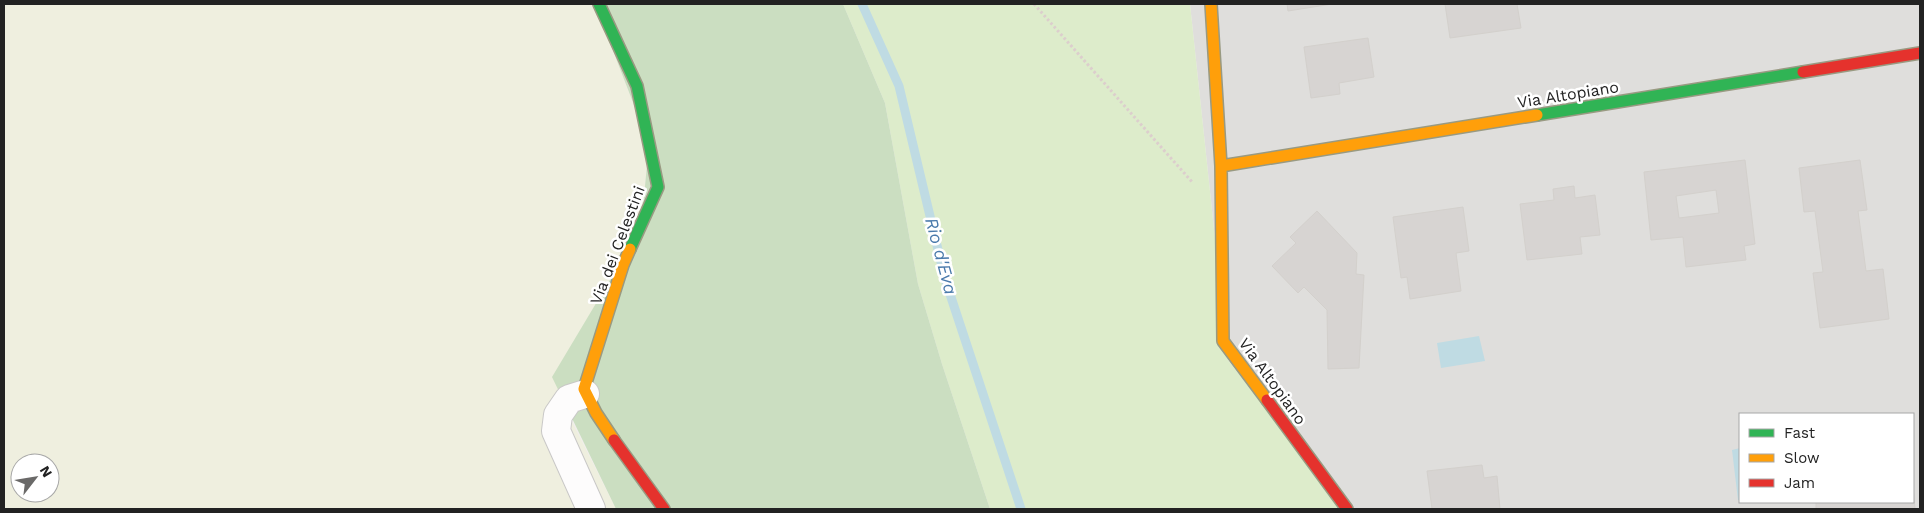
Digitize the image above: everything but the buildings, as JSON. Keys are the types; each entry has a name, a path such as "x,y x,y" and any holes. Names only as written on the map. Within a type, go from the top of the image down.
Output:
{"street":[{"name":"Via dei Celestini","path":"585,394 584,389 623,265 658,188 637,86 599,4"},
{"name":"Via Altopiano","path":"1211,4 1221,166 1223,341 1347,509"},
{"name":"Via Altopiano","path":"1221,166 1920,53"},
{"path":"590,509 556,431 558,415 569,399 585,394 664,509"}],"path":[{"path":"1034,4 1222,215"}],"shaded area":[{"path":"1190,4 1920,4 1920,509 1346,509 1228,360"}],"green space":[{"path":"4,4 595,4 649,144 641,228 560,398 616,509 4,509"},
{"path":"595,4 843,4 885,103 918,284 942,364 990,509 616,509 552,377 641,228 649,144"},
{"path":"843,4 1190,4 1228,360 1346,509 990,509 942,364 918,284 885,103"}],"water":[{"path":"1479,336 1485,361 1441,368 1437,343"},
{"path":"1739,448 1739,500 1738,500 1732,450"}],"waterway":[{"name":"Rio d'Eva","path":"862,4 899,86 945,279 1021,509"}],"traffic: fast":[{"path":"599,4 637,86 658,187 630,249"},
{"path":"1537,115 1803,72"}],"traffic: slow":[{"path":"1211,4 1221,166 1223,341 1267,400"},
{"path":"1221,166 1537,115"},
{"path":"614,440 596,413 584,389 623,265 630,249"}],"traffic: jam":[{"path":"1803,72 1920,53"},
{"path":"1267,400 1347,509"},
{"path":"614,440 664,509"}]}
